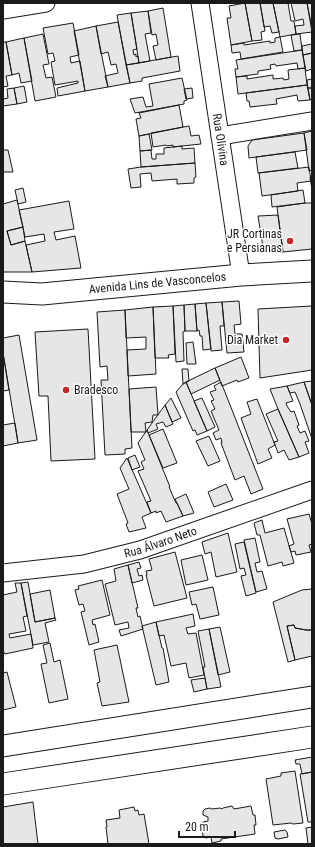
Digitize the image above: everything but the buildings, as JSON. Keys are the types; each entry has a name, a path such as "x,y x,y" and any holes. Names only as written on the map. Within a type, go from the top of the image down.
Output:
{"street":[{"path":"3,10 28,4 46,3"},
{"name":"Rua Olivina","path":"200,3 241,275"},
{"path":"220,136 312,121"},
{"name":"Avenida Lins de Vasconcelos","path":"3,292 42,294 241,275 312,271"},
{"name":"Rua Álvaro Neto","path":"3,573 84,564 140,550 312,490"},
{"path":"3,746 312,697"},
{"path":"3,784 312,737"}],"place":[{"name":"JR Cortinas e Persianas","path":"290,241"},
{"name":"Dia Market","path":"286,340"},
{"name":"Bradesco","path":"66,390"}]}
